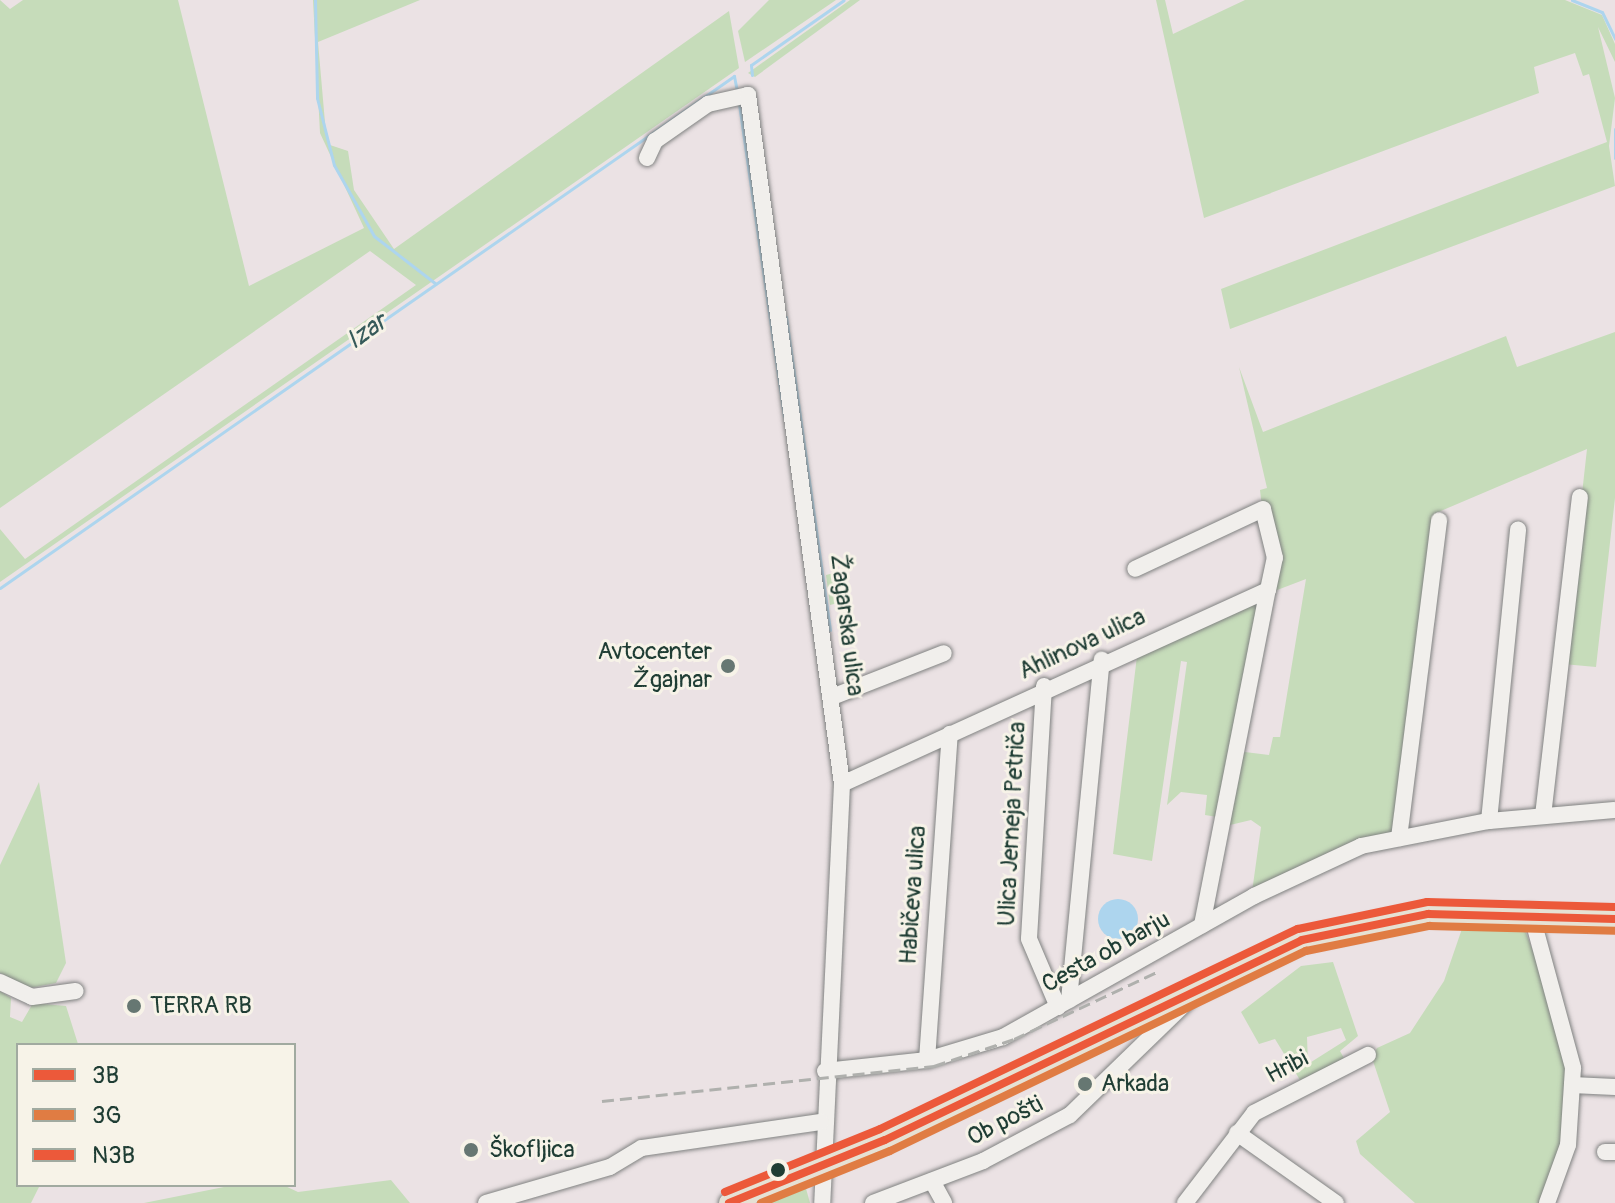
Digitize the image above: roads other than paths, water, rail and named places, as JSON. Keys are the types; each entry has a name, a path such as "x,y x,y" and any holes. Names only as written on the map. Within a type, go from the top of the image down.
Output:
{"main road":[{"path":"729,1203 1022,1076 1206,981 1330,931 1428,914 1531,913 1615,919"}],"street":[{"name":"Žagarska ulica","path":"647,158 655,141 708,104 748,95 842,784 821,1122 822,1203"},
{"path":"1543,816 1580,497"},
{"path":"1135,569 1263,509 1275,558 1202,925"},
{"path":"1399,838 1439,521"},
{"path":"1489,821 1518,529"},
{"name":"Ahlinova ulica","path":"842,784 1044,686 1268,590"},
{"path":"832,697 944,653"},
{"path":"1063,1004 1102,660"},
{"name":"Ulica Jerneja Petriča","path":"1044,686 1029,939 1063,1004"},
{"name":"Habičeva ulica","path":"927,1060 950,734"},
{"name":"Cesta ob barju","path":"825,1071 927,1060 1003,1037 1308,869 1399,838 1489,821 1615,810"},
{"path":"1531,913 1570,1040 1572,1085 1568,1145 1547,1203"},
{"name":"Ob pošti","path":"873,1203 932,1181 1070,1115 1206,981"},
{"path":"0,982 32,997 76,991"},
{"name":"Hribi","path":"1185,1203 1237,1133 1277,1098 1368,1055"},
{"path":"1572,1085 1615,1087"},
{"path":"486,1203 610,1167 642,1148 821,1122"},
{"path":"1237,1133 1336,1203"},
{"path":"932,1181 944,1203"}],"water":[{"path":"1118,899 1132,905 1138,919 1132,933 1118,939 1104,933 1098,919 1104,905"}],"waterway":[{"path":"315,0 317,98 334,165 374,236 436,284"},
{"path":"752,75 751,65 844,0"},
{"path":"1572,0 1602,12 1615,39"},
{"name":"Izar","path":"0,588 734,76 737,91"},
{"path":"739,104 784,416"},
{"path":"1615,129 1615,158"},
{"path":"786,317 830,630"}],"railway":[{"path":"602,1101 934,1066 1014,1039 1157,972"}],"place":[{"name":"Avtocenter Žgajnar","path":"728,666"},
{"name":"TERRA RB","path":"134,1006"},
{"name":"Arkada","path":"1085,1084"},
{"name":"Škofljica","path":"471,1150"}]}
